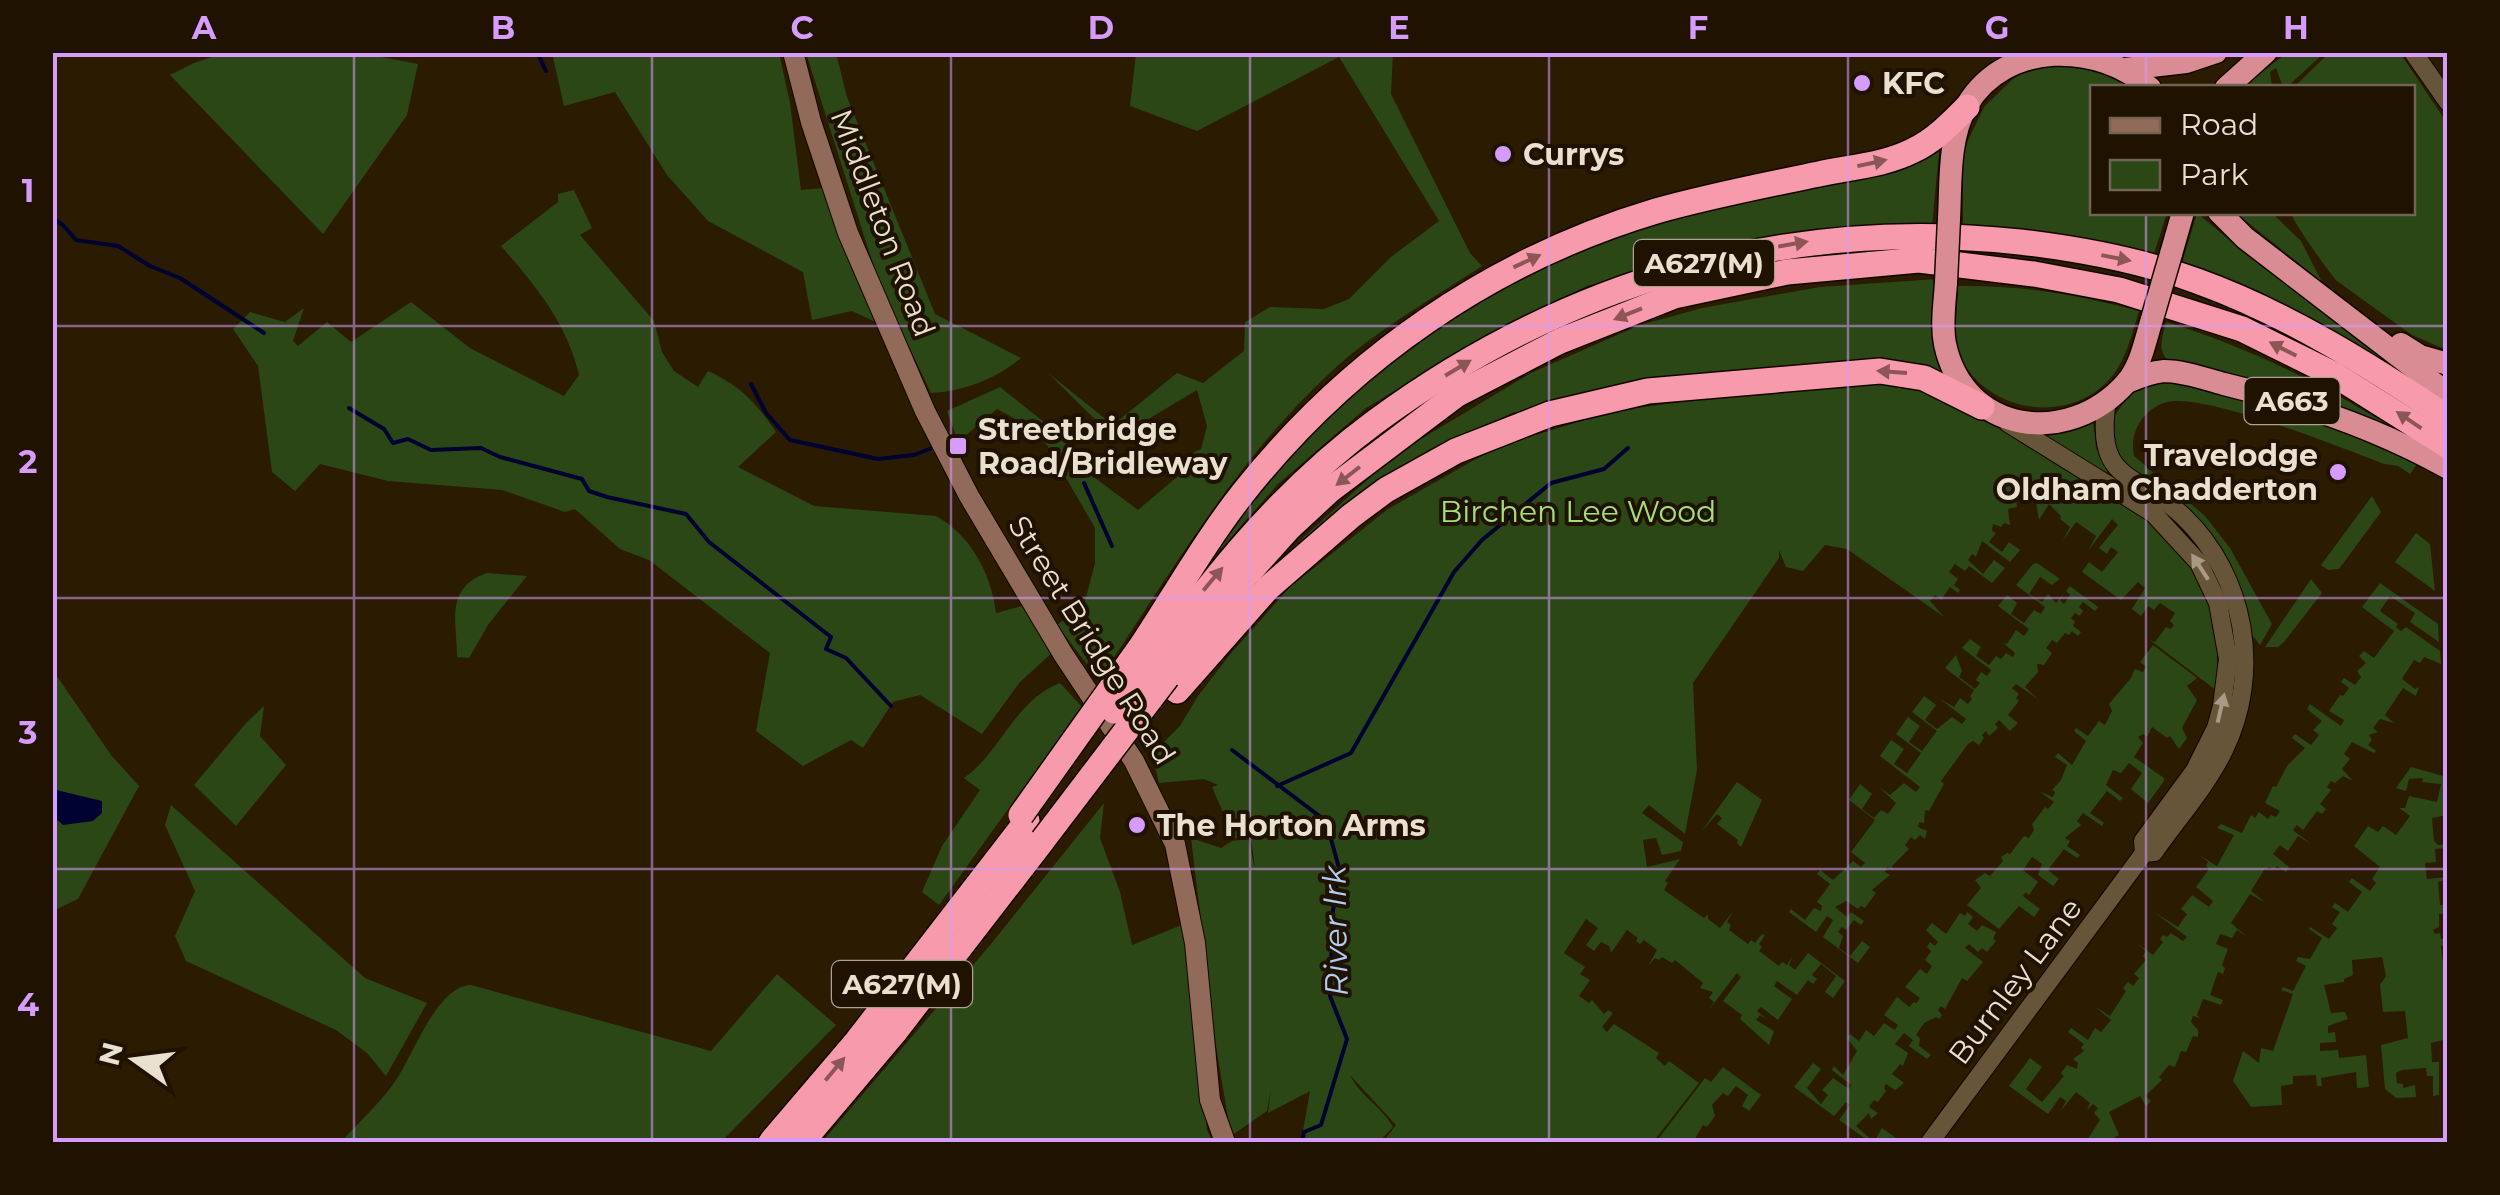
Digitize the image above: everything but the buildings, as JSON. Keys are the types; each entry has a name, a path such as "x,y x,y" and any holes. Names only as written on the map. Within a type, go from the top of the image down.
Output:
{"highway":[{"path":"2125,69 2186,62 2216,52"},
{"path":"2229,85 2266,52"},
{"path":"2146,85 2125,69 2078,54 2040,56 1992,77 1966,107 1953,146 1946,346 1959,376 1986,410 2020,422 2049,423 2082,416 2127,382 2140,357 2182,215"},
{"name":"A627(M)","path":"1160,668 1241,496 1298,428 1411,329 1502,272 1581,236 1658,210 1900,156 1926,144 1966,107"},
{"path":"2223,215 2245,238 2448,394"},
{"name":"A627(M)","path":"771,1142 858,1042 954,917 1036,831 1160,668 1202,593 1250,535 1373,423 1499,344 1584,302 1659,274 1804,242 1879,236 1972,237 2064,247 2138,262 2198,281 2276,316 2368,366 2448,418"},
{"name":"A627(M)","path":"802,1142 894,1033 953,955 1036,831 1160,668 1290,527 1330,490 1456,395 1560,341 1674,296 1787,272 1919,260 2034,274 2119,290 2242,328 2369,395 2448,446"},
{"path":"2318,292 2420,356 2448,364"},
{"name":"A627(M)","path":"1160,668 1268,588 1386,490 1456,450 1590,402 1648,391 1880,370 1924,378 1986,410"},
{"name":"A663","path":"2127,382 2150,373 2171,372 2280,397 2358,424 2448,468"}],"main road":[{"name":"Middleton Road","path":"793,52 838,204 926,411"},
{"name":"Street Bridge Road","path":"926,411 969,496 1063,654 1134,760 1174,844 1195,943 1210,1100 1225,1142"}],"street":[{"path":"2413,52 2448,102"},
{"name":"Burnley Lane","path":"2107,400 2103,440 2111,462 2181,514 2212,550 2236,602 2245,659 2239,708 2222,754 2154,852 2144,853"},
{"name":"Burnley Lane","path":"1930,1142 2144,853 2143,841 2194,770 2211,738 2222,708 2228,659 2218,603 2199,564 2153,513 1986,410"}],"green space":[{"path":"227,52 361,53 418,64 407,115 323,234 170,75"},
{"path":"552,53 779,53 801,190 824,188 882,325 852,311 812,320 803,272 708,221 667,175 615,92 564,106"},
{"path":"806,53 836,53 847,97 935,314 1021,358 1001,372 967,387 931,393 880,286"},
{"path":"1136,53 1393,53 1391,94 1470,253 1482,266 1367,342 1297,405 1206,518 1099,680 1057,625 1084,605 1095,563 1095,528 1047,445 1021,422 997,409 958,442 947,411 1000,387 1089,458 1083,469 1138,510 1184,471 1182,458 1201,449 1207,426 1197,390 1115,439 1047,372 1113,425 1177,373 1203,383 1244,351 1245,322 1270,307 1324,309 1349,299 1391,257 1439,221 1339,57 1197,131 1130,106"},
{"path":"2287,53 2324,53 2289,85 2282,85 2276,68 2270,72 2272,85 2244,85"},
{"path":"2329,53 2400,53 2447,123 2447,350 2412,335 2337,281 2292,215 2415,215 2415,85 2296,85"},
{"path":"2057,64 2104,71 2128,85 2090,85 2090,215 2166,215 2154,254 1963,228 1963,151 1984,107 2017,75"},
{"path":"1940,142 1932,226 1668,262 1587,286 1505,325 1366,408 1277,485 1190,584 1309,427 1465,302 1572,247"},
{"path":"574,190 592,228 580,235 654,321 662,352 674,371 698,387 708,371 729,382 755,404 776,432 738,467 814,506 936,516 959,533 977,557 990,584 996,613 1022,606 1053,652 1020,682 982,734 920,695 893,702 863,748 851,740 803,766 756,731 770,653 649,560 620,549 575,509 565,512 502,490 388,481 320,464 295,491 272,472 258,366 233,329 250,312 285,322 304,308 293,341 298,346 327,322 351,342 411,302 470,348 564,396 579,375 567,338 537,290 501,246 558,202 558,194"},
{"path":"2199,215 2440,395 2313,320 2182,263"},
{"path":"2238,215 2274,215 2301,241 2322,282"},
{"path":"1937,279 1947,377 1901,360 1880,359 1642,378 1512,413 1429,450 1297,543 1396,454 1531,373 1640,325 1702,308 1820,287"},
{"path":"1958,286 2049,292 2139,311 2124,357 2108,381 2070,404 2027,406 1987,389 1959,355"},
{"path":"2166,322 2234,346 2299,376 2424,447 2169,361 2162,348"},
{"name":"Birchen Lee Wood","path":"1890,374 1922,382 2160,528 2193,569 2208,598 2217,636 2217,691 2150,640 2155,642 2166,627 2171,629 2175,613 2160,603 2154,610 2148,606 2141,616 2132,609 2145,588 2138,582 2121,600 2082,572 2089,562 2102,572 2118,552 2111,547 2107,554 2099,548 2118,525 2112,519 2088,551 2096,536 2076,522 2062,542 2070,527 2049,504 2039,520 2035,496 2016,499 2017,507 2008,509 2010,525 1993,524 1992,531 1996,533 1989,542 2002,552 2009,542 2020,550 2010,562 1982,541 1976,557 1972,554 1968,560 1983,574 1994,560 2005,568 1992,583 1969,566 1965,571 1955,564 1949,572 1958,579 1954,585 1960,590 1958,593 1950,587 1941,600 1935,595 1930,601 1944,617 1847,549 1825,545 1803,571 1786,567 1779,550 1779,558 1693,683 1697,770 1685,834 1649,805 1642,813 1683,842 1681,851 1662,855 1656,838 1643,840 1647,867 1680,859 1665,881 1668,883 1664,890 1704,918 1708,914 1708,919 1720,928 1733,911 1727,922 1731,925 1729,930 1748,944 1765,935 1759,951 1779,966 1782,962 1787,965 1793,955 1789,965 1795,970 1808,953 1845,981 1833,998 1825,992 1836,976 1821,964 1812,975 1817,979 1813,984 1808,980 1797,995 1777,981 1774,986 1792,999 1778,1020 1761,1007 1757,1011 1769,1021 1760,1015 1756,1020 1774,1031 1769,1045 1740,1019 1742,1015 1723,1001 1741,977 1737,973 1708,1011 1714,1002 1709,998 1713,992 1700,988 1703,983 1675,960 1672,963 1655,958 1648,966 1657,950 1644,940 1640,944 1627,930 1611,953 1609,946 1601,942 1594,951 1586,945 1598,928 1586,919 1564,953 1585,967 1580,974 1590,980 1579,996 1589,1003 1592,1000 1604,1014 1608,1010 1613,1013 1602,1027 1607,1032 1614,1024 1659,1053 1656,1058 1665,1066 1669,1061 1699,1083 1653,1142 1383,1142 1396,1125 1350,1075 1393,1127 1379,1142 1301,1142 1310,1091 1268,1113 1271,1089 1267,1111 1231,1136 1191,838 1221,848 1232,841 1248,839 1255,869 1251,838 1234,838 1212,787 1218,785 1204,779 1159,783 1152,754 1180,726 1232,652 1290,587 1388,509 1499,446 1614,411"},
{"path":"2160,377 2246,392 2420,460 2410,474 2398,466 2242,413 2186,401 2158,405 2144,416 2134,439 2134,456 2205,516 2230,548 2272,624 2260,645 2249,631 2231,571 2119,462 2110,430 2115,415 2134,388"},
{"path":"2093,420 2096,448 2108,470 2106,474 2040,434"},
{"path":"2372,496 2381,512 2339,569 2328,570 2321,565"},
{"path":"2416,533 2430,544 2435,591 2395,562"},
{"path":"2037,563 2060,579 2052,585 2040,577 2029,594 2042,602 2048,594 2056,603 2064,593 2060,600 2064,604 2070,586 2098,607 2095,611 2083,602 2080,616 2075,613 2071,618 2073,626 2081,632 2078,636 2072,631 2069,635 2065,633 2046,648 2052,653 2044,665 2037,664 2038,672 2025,687 2038,699 2016,684 2012,688 2019,694 2019,701 2008,715 2018,723 2010,731 1999,720 1995,724 1998,728 1989,736 1986,731 1979,745 1973,741 1968,744 1941,781 1944,784 1929,811 1925,810 1924,823 1919,822 1918,827 1927,831 1925,839 1920,835 1915,840 1911,837 1905,845 1909,849 1892,866 1893,870 1887,867 1885,872 1890,875 1872,890 1876,893 1865,908 1858,909 1846,901 1835,907 1847,917 1851,912 1864,921 1861,925 1854,920 1846,930 1842,927 1838,932 1843,936 1839,948 1850,956 1862,941 1870,947 1858,963 1823,937 1833,920 1827,916 1816,932 1789,912 1791,909 1805,920 1814,908 1821,911 1817,902 1830,884 1817,874 1820,870 1833,880 1853,861 1861,867 1865,863 1851,852 1875,820 1849,800 1860,784 1872,794 1862,809 1874,818 1881,810 1888,814 1896,803 1878,786 1890,795 1904,783 1916,792 1920,787 1880,756 1891,740 1904,749 1894,764 1907,773 1921,753 1896,734 1908,717 1920,726 1909,742 1922,751 1937,731 1912,712 1924,696 1936,705 1925,720 1937,729 1952,717 1962,724 1966,719 1940,699 1954,707 1960,698 1968,704 1974,690 1945,668 1956,655 1962,671 1959,677 1975,689 1981,672 1987,676 1991,670 1962,648 1970,639 1981,647 1976,656 1989,665 1996,656 2001,659 2006,653 2013,657 2015,653 2003,643 2007,644 2016,630 2024,636 2029,629 1998,606 2007,595 2017,603 2011,614 2024,623 2034,610 2041,614 2045,607 2016,585"},
{"path":"487,573 527,576 488,625 469,658 457,657 455,619 459,597 473,579"},
{"path":"2311,579 2322,593 2284,642 2278,647 2265,647"},
{"path":"2380,583 2438,624 2439,642 2410,622 2415,613 2390,596 2380,611 2401,631 2406,627 2440,651 2441,664 2424,657 2420,663 2414,660 2402,679 2415,689 2419,687 2416,696 2403,688 2385,715 2394,723 2380,719 2373,728 2378,732 2369,735 2372,740 2368,745 2374,753 2352,742 2344,754 2350,759 2342,769 2353,781 2343,776 2335,783 2331,781 2327,787 2331,790 2320,804 2326,809 2322,814 2317,811 2303,830 2297,825 2293,830 2311,844 2298,836 2288,851 2280,845 2273,854 2289,867 2286,872 2277,866 2264,870 2251,891 2266,903 2250,894 2231,923 2247,937 2237,930 2232,938 2220,934 2216,944 2228,949 2223,974 2218,972 2210,995 2223,1000 2221,1005 2203,999 2197,1015 2200,1018 2193,1016 2191,1022 2198,1037 2193,1036 2175,1067 2169,1065 2159,1077 2162,1080 2145,1096 2151,1101 2146,1106 2140,1096 2109,1112 2119,1135 2107,1142 2087,1140 2100,1120 2094,1113 2098,1108 2093,1104 2087,1110 2090,1103 2076,1092 2061,1111 2066,1101 2060,1097 2048,1114 2009,1086 2030,1058 2042,1067 2026,1089 2042,1102 2064,1076 2061,1073 2067,1065 2077,1069 2078,1063 2073,1059 2084,1051 2084,1044 2068,1032 2071,1028 2088,1040 2095,1028 2101,1032 2111,1020 2094,1006 2110,1016 2126,991 2123,988 2128,982 2133,986 2139,978 2134,974 2146,960 2146,951 2134,941 2153,955 2163,942 2163,935 2171,933 2183,941 2187,937 2154,912 2178,927 2187,914 2181,909 2192,895 2209,907 2213,901 2196,887 2209,869 2208,862 2199,855 2217,866 2234,835 2217,828 2221,824 2242,833 2251,815 2255,818 2259,812 2268,819 2271,815 2276,817 2280,811 2265,803 2287,766 2305,748 2292,738 2295,734 2311,745 2319,735 2313,730 2322,721 2307,709 2310,704 2341,726 2344,720 2329,711 2349,688 2341,682 2344,678 2355,685 2361,677 2357,671 2366,663 2359,656 2364,651 2374,658 2394,631 2362,607"},
{"path":"2153,645 2197,678 2187,686 2197,700 2182,728 2187,738 2179,749 2170,736 2167,738 2152,727 2147,737 2138,737 2143,743 2134,757 2164,781 2148,803 2131,789 2142,773 2129,763 2121,773 2113,770 2106,785 2123,798 2120,801 2107,791 2090,813 2104,823 2102,826 2083,813 2077,821 2081,825 2065,838 2070,841 2067,846 2080,855 2077,858 2064,849 2048,870 2059,879 2053,886 2038,875 2042,864 2032,857 2023,870 2038,882 2029,895 2026,892 2023,896 2040,909 2034,917 2019,906 1999,929 1967,905 1981,888 1975,880 1985,873 1990,876 2003,861 2001,857 2010,854 2024,836 2029,838 2034,830 2032,824 2054,802 2039,791 2053,797 2052,790 2067,765 2055,757 2058,753 2072,765 2086,741 2074,731 2076,728 2088,736 2099,721 2105,725 2112,711 2109,704 2135,669 2143,672 2146,667 2140,662"},
{"path":"52,669 111,755 139,786 78,899 53,911"},
{"path":"1060,683 1082,707 939,905 922,892 942,846 980,790 964,778 1031,702"},
{"path":"264,706 260,736 286,765 236,826 194,785"},
{"path":"2411,767 2447,777 2447,815 2432,818 2434,841 2447,844 2447,848 2435,849 2436,862 2425,863 2427,879 2447,877 2438,882 2440,905 2447,905 2447,913 2439,914 2439,927 2433,930 2440,933 2441,939 2448,938 2447,945 2441,946 2447,970 2447,1039 2431,1043 2432,1062 2439,1062 2439,1095 2433,1096 2433,1076 2427,1076 2426,1068 2396,1073 2397,1083 2403,1084 2403,1088 2415,1085 2416,1097 2396,1098 2385,1089 2381,1045 2408,1038 2405,1011 2383,1012 2380,985 2386,976 2382,957 2352,960 2353,975 2344,982 2324,985 2331,1013 2345,1012 2348,1019 2328,1026 2328,1033 2335,1032 2336,1042 2320,1043 2320,1051 2338,1050 2339,1058 2366,1055 2369,1087 2357,1088 2356,1072 2321,1078 2322,1086 2317,1086 2316,1075 2293,1076 2293,1084 2281,1086 2282,1105 2251,1107 2233,1081 2243,1051 2259,1063 2261,1048 2273,1051 2293,994 2281,990 2283,987 2293,991 2306,966 2296,961 2298,957 2310,959 2322,938 2310,927 2329,939 2337,928 2332,924 2340,912 2332,907 2335,903 2348,912 2362,892 2349,882 2352,878 2370,891 2376,883 2372,879 2380,867 2354,846 2368,826 2378,832 2383,826 2396,835 2410,816 2399,808 2405,808 2409,796 2437,802 2441,784 2422,782 2423,778 2409,779 2406,791 2396,788"},
{"path":"1737,782 1762,800 1741,847 1717,824 1722,818 1717,814 1701,832"},
{"path":"1104,803 1100,838 1120,892 1132,945 1184,924 1207,1130 1213,1142 822,1142 991,944"},
{"path":"171,805 365,978 427,1003 386,1076 367,1053 336,1030 186,961 175,936 195,891 165,825"},
{"path":"1967,912 1973,917 1968,924 1977,931 1982,925 1996,932 1996,941 1987,952 1982,948 1978,952 1969,944 1965,948 1983,962 1967,981 1962,978 1945,1009 1941,1006 1938,1010 1942,1015 1939,1019 1924,1023 1916,1035 1920,1038 1919,1046 1931,1055 1927,1059 1909,1046 1913,1040 1904,1033 1895,1044 1908,1053 1903,1066 1900,1064 1892,1074 1904,1083 1895,1090 1886,1084 1878,1102 1874,1100 1869,1107 1878,1113 1871,1119 1869,1113 1856,1126 1874,1142 1839,1120 1850,1105 1846,1102 1834,1116 1794,1087 1813,1063 1821,1069 1807,1088 1821,1104 1828,1095 1822,1090 1833,1078 1849,1089 1851,1085 1832,1070 1834,1066 1843,1075 1857,1051 1847,1038 1850,1034 1859,1041 1866,1030 1874,1036 1884,1023 1895,1030 1898,1025 1884,1015 1897,997 1909,1007 1917,1003 1920,998 1905,987 1920,969 1927,974 1932,966 1925,960 1931,951 1927,947 1930,942 1935,946 1938,942 1926,930 1932,923 1946,934 1960,913 1965,916"},
{"path":"777,974 836,1025 721,1142 341,1142 388,1091 436,1010 458,988 471,985 711,1051"},
{"path":"1723,1067 1761,1095 1749,1111 1742,1106 1748,1095 1736,1086 1712,1105 1715,1116 1707,1127 1703,1125 1693,1142 1656,1142 1705,1078 1711,1082"},
{"path":"1882,1128 1896,1138 1892,1142 1874,1142"}],"shaded area":[{"path":"52,789 102,801 102,813 93,821 63,825 53,816"}],"waterway":[{"name":"River Irk","path":"537,52 546,71"},
{"path":"52,218 76,240 118,246 150,266 180,278 264,333"},
{"name":"River Irk","path":"751,384 766,413 790,440 878,459 914,455 932,448"},
{"path":"349,408 384,429 393,443 408,439 431,450 481,448 500,457 582,479 589,491 607,497 686,514 709,542 831,637 826,649 846,658 891,706"},
{"path":"1277,786 1351,753 1454,572 1482,540 1551,483 1604,469 1628,448"},
{"name":"River Irk","path":"1084,483 1112,546"},
{"name":"River Irk","path":"1232,750 1326,821 1339,868 1330,996 1347,1039 1321,1125 1304,1132 1302,1142"}],"place":[{"name":"KFC","path":"1862,83"},
{"name":"Currys","path":"1503,154"},
{"name":"Streetbridge Road/Bridleway","path":"958,446"},
{"name":"Travelodge Oldham Chadderton","path":"2338,472"},
{"name":"The Horton Arms","path":"1137,825"}]}
